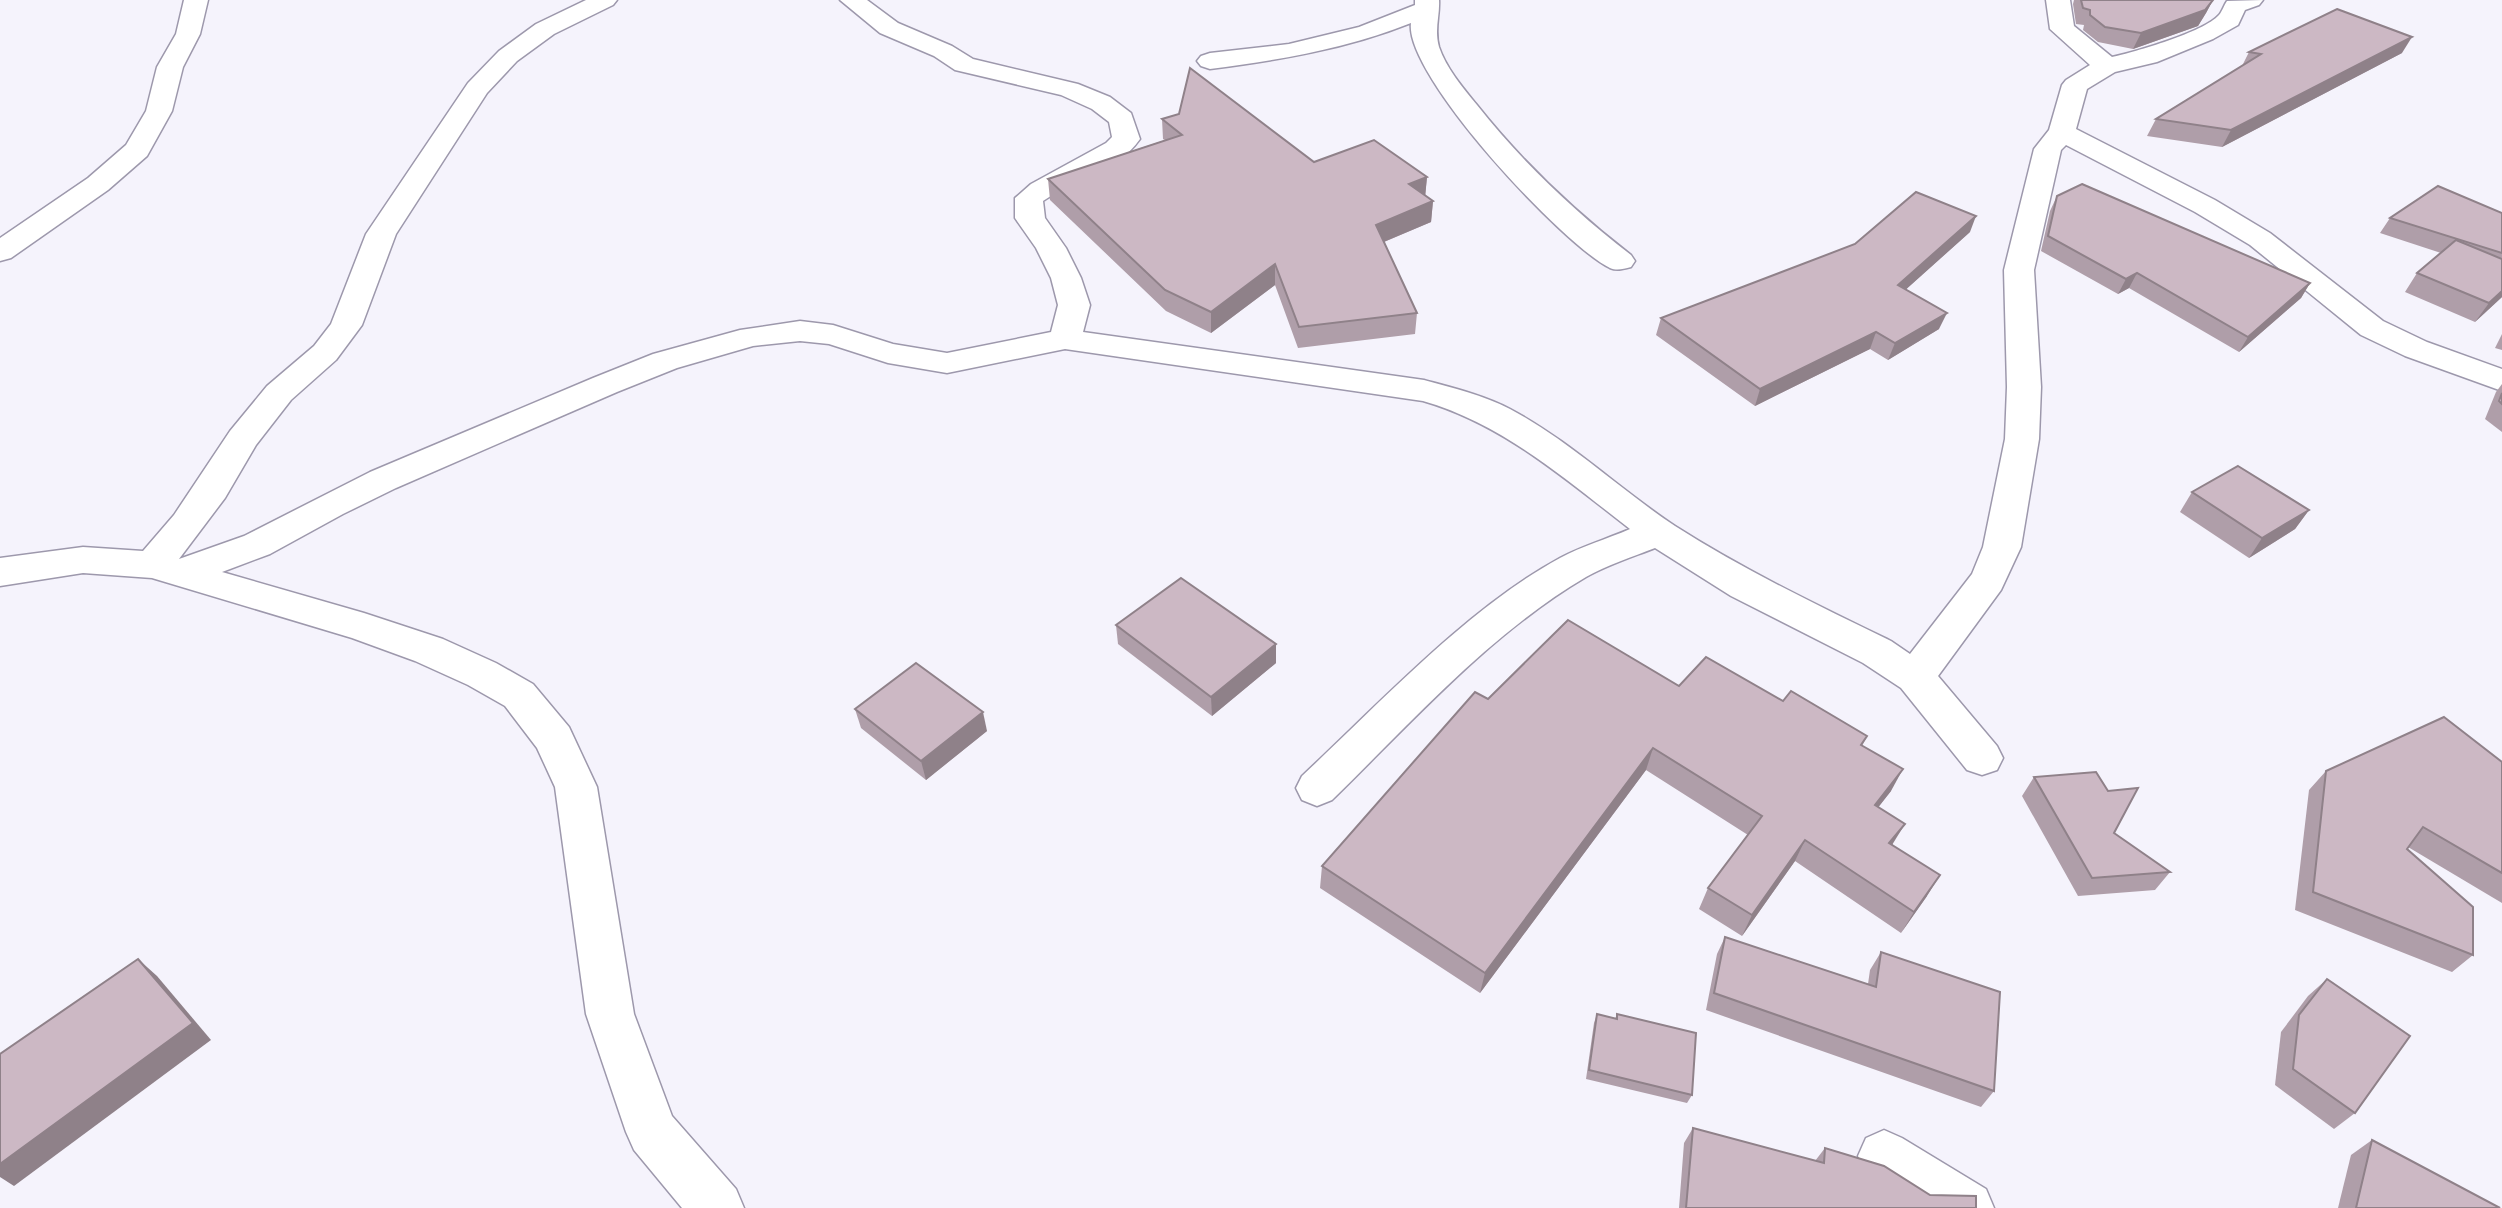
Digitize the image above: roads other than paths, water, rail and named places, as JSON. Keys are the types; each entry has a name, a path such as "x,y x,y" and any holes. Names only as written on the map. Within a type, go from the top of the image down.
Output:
{"street":[{"path":"0,252 98,184 137,150 159,111 170,67 188,34 196,0"},
{"path":"165,569 170,546 206,498 249,430 279,393 325,353 346,326 382,234 477,88 508,55 545,29 605,0"},
{"path":"852,0 889,28 943,51 964,65 1069,89 1101,103 1122,119 1126,139 1112,155 1048,184 1029,198 1030,218 1051,248 1066,278 1074,305 1065,339"},
{"path":"2058,0 2062,29 2107,66"},
{"path":"1915,677 1988,580 2002,547 2022,439 2024,387 2019,270 2049,149 2062,132 2075,85 2107,66 2148,57 2204,34 2229,20 2235,6 2251,0"},
{"path":"1210,61 1289,51 1354,35 1428,4"},
{"path":"1428,4 1422,32 1433,63 1522,176 1561,215 1620,261"},
{"path":"2062,132 2205,206 2260,239 2372,328 2416,349 2502,381"},
{"path":"165,569 257,545 383,480 605,385 665,361 751,337 800,331 833,335 888,353 947,363 1065,339 1411,389 1464,402 1498,417 1555,454 1658,532 1744,586 1842,633 1915,677 1982,758"},
{"path":"1317,788 1452,659 1521,602 1574,567 1658,532"},
{"path":"0,572 83,561 165,569 327,616 416,646 482,674 519,695 554,739 576,787 610,1014 652,1132 717,1208"},
{"path":"1884,1156 1967,1208"}]}
